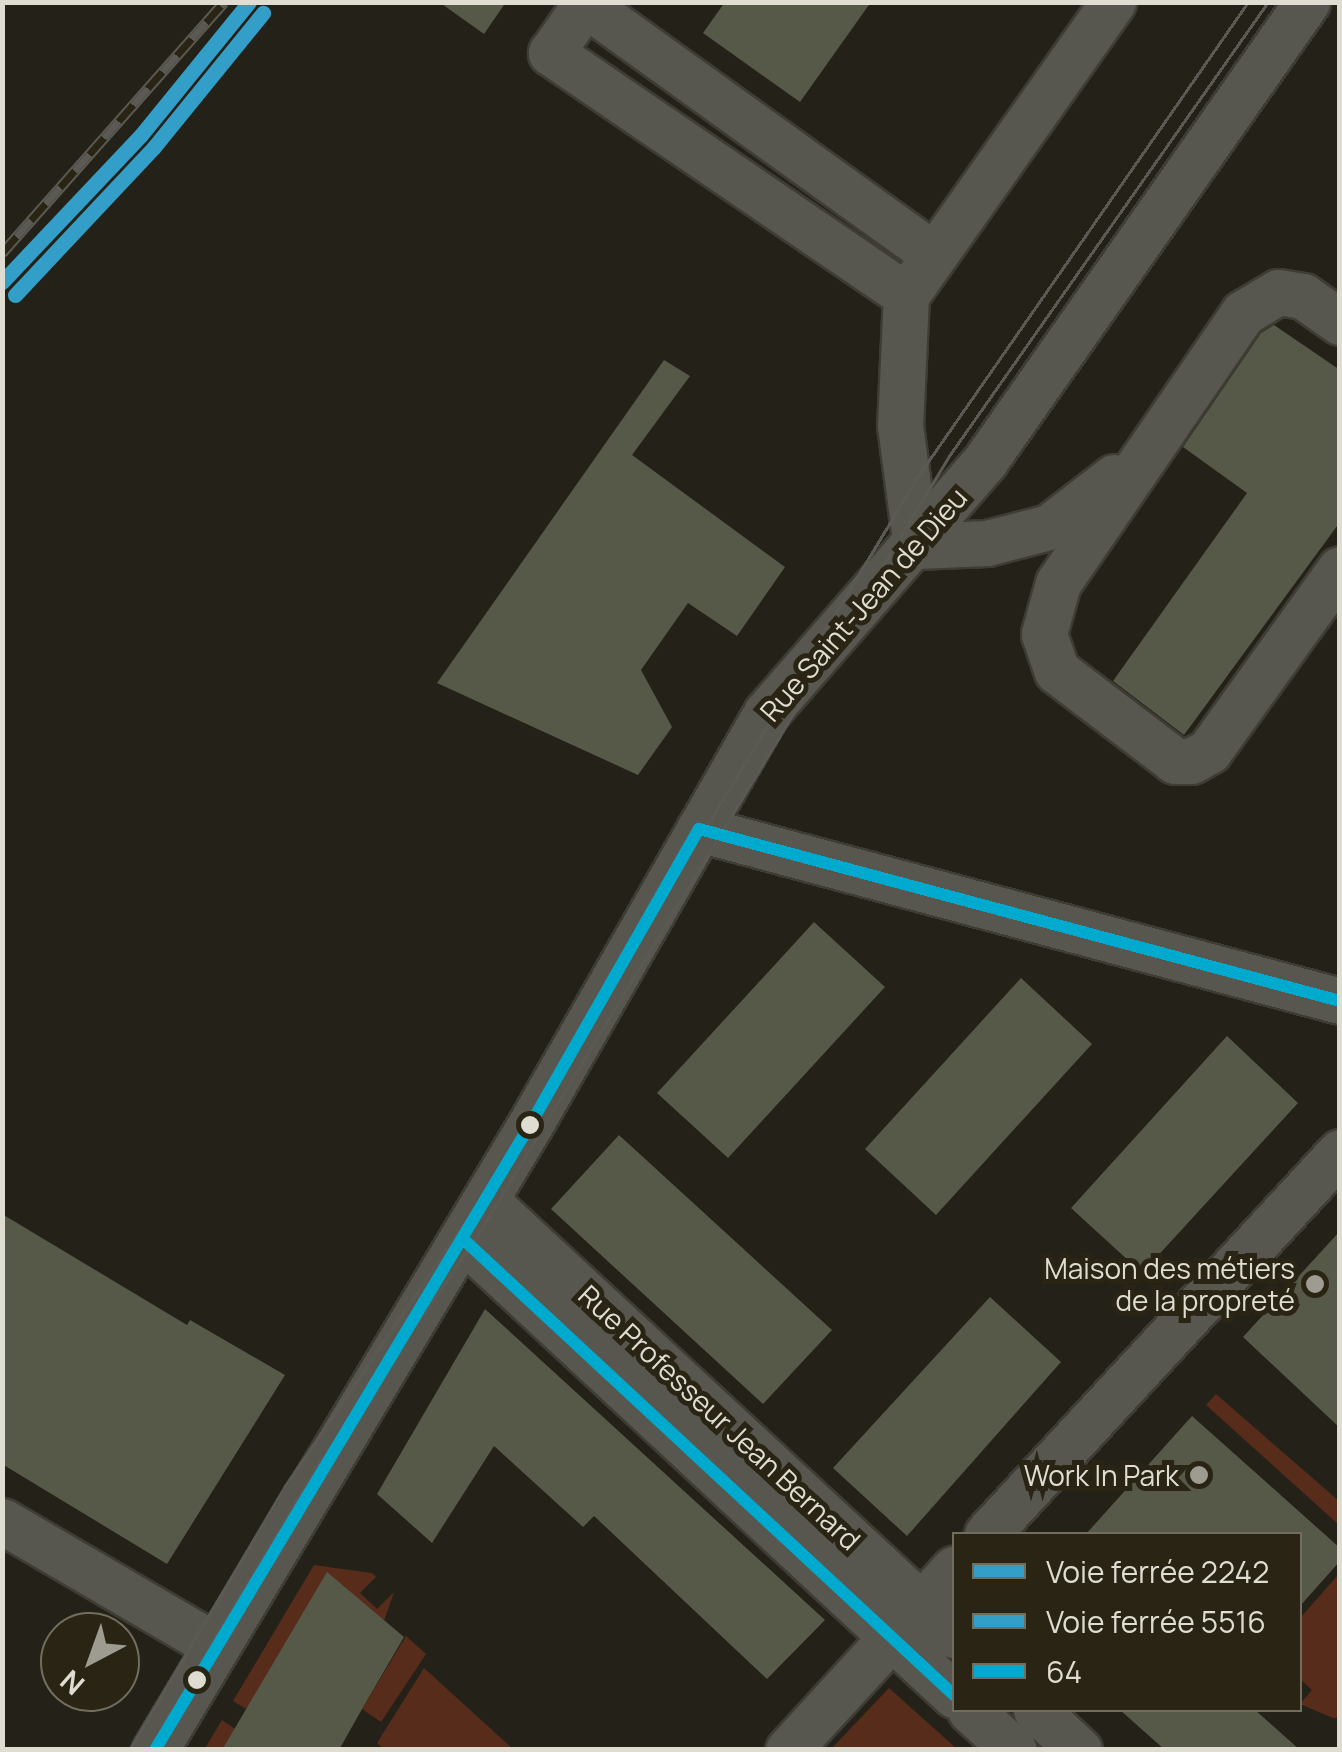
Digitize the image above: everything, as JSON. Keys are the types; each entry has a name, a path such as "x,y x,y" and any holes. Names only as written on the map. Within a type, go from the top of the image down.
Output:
{"street":[{"path":"1114,2 906,295 900,426 916,546 987,542 1049,527 1111,480 1167,421"},
{"name":"Rue Saint-Jean de Dieu","path":"154,1750 485,1200 766,713 916,546 985,462 1307,2"},
{"path":"906,295 551,53 586,3 934,256"},
{"path":"1340,322 1302,296 1278,292 1258,299 1167,421 1058,584 1044,634 1057,670 1175,761 1191,761 1210,751 1340,569"},
{"path":"699,829 1340,1001"},
{"path":"988,1532 1340,1152"},
{"name":"Rue Professeur Jean Bernard","path":"485,1200 907,1621 952,1692"},
{"name":"Rue Professeur Jean Bernard","path":"462,1238 907,1621 952,1634"},
{"path":"2,1521 216,1646"},
{"path":"788,1750 952,1571"},
{"path":"972,1712 1014,1750"},
{"path":"1038,1712 1079,1750"}],"shaded area":[{"path":"1216,1394 1339,1501 1339,1525 1206,1405"},
{"path":"314,1565 372,1573 376,1577 360,1593 377,1609 394,1592 384,1621 246,1709 233,1701"},
{"path":"1339,1574 1340,1718 1302,1705 1312,1690 1302,1681 1302,1616"},
{"path":"406,1636 426,1654 381,1722 362,1709"},
{"path":"424,1668 513,1749 385,1750 377,1743"},
{"path":"889,1688 957,1749 831,1749"},
{"path":"222,1720 235,1729 223,1749 204,1750"}],"building":[{"path":"439,2 506,2 484,34"},
{"path":"725,2 871,2 800,102 703,33"},
{"path":"1274,325 1340,370 1340,522 1184,735 1113,681 1247,493 1183,447 1261,333"},
{"path":"664,360 690,376 632,455 785,567 737,636 688,603 641,670 672,727 638,775 437,683"},
{"path":"814,922 885,987 728,1158 657,1093"},
{"path":"1021,978 1092,1044 936,1215 865,1149"},
{"path":"1227,1036 1298,1103 1142,1273 1071,1208"},
{"path":"619,1135 832,1330 763,1404 551,1209"},
{"path":"2,1214 187,1325 190,1320 285,1375 167,1564 2,1464"},
{"name":"Maison des métiers de la propreté","path":"1340,1231 1340,1428 1243,1337"},
{"path":"990,1297 1061,1362 907,1536 833,1468"},
{"path":"485,1309 825,1620 767,1679 594,1516 583,1527 494,1446 432,1543 377,1494"},
{"name":"Work In Park","path":"1192,1416 1340,1548 1340,1561 1302,1604 1302,1532 1088,1532"},
{"path":"327,1572 404,1637 339,1750 222,1750"},
{"path":"1122,1712 1257,1712 1300,1750 1165,1750"}],"tram line":[{"path":"129,1750 285,1486 489,1187 918,476 1248,2"},
{"path":"148,1750 318,1465 473,1243 949,456 1268,2"}],"railway":[{"path":"2,253 224,2"}],"rail line":[{"name":"2242","path":"2,282 141,135 249,2"},
{"name":"5516","path":"15,295 154,147 263,13"}],"transit line":[{"name":"64","path":"155,1750 530,1125 699,829 1340,1001"},
{"name":"64","path":"462,1238 952,1693"}],"place":[{"name":"Maison des métiers de la propreté","path":"1315,1284"},
{"name":"Work In Park","path":"1199,1475"}]}
